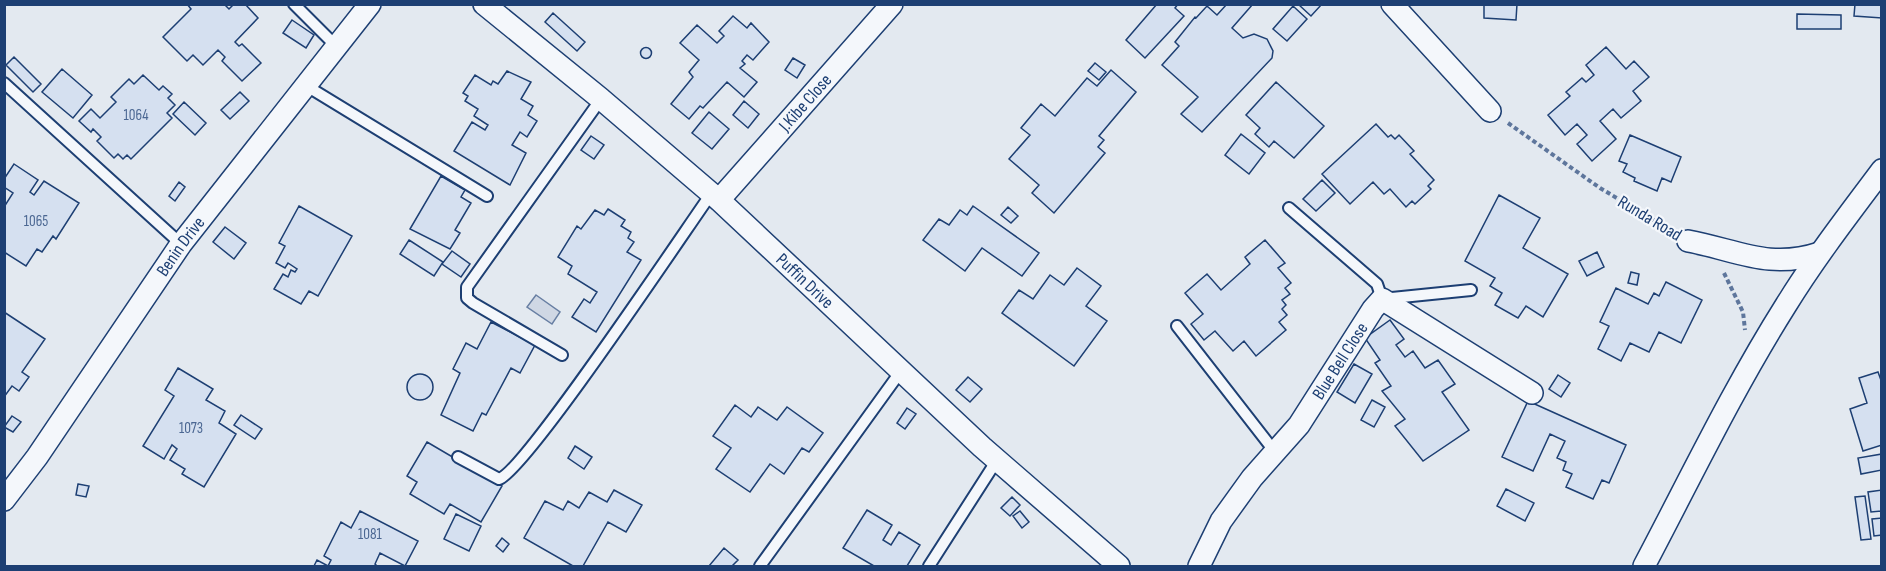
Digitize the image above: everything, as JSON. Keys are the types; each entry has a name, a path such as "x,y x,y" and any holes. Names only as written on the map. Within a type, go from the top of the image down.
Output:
{"street":[{"name":"Benin Drive","path":"4,500 37,457 181,244 370,4"},
{"name":"Puffin Drive","path":"484,4 601,99 715,197 997,460 1119,567"},
{"name":"J.Kibe Close","path":"715,197 892,4"},
{"path":"1392,4 1490,111"},
{"path":"1644,567 1749,368 1785,305 1881,170"},
{"path":"1688,241 1769,261 1801,260 1820,253"},
{"path":"1382,299 1532,393"},
{"name":"Blue Bell Close","path":"1199,567 1221,521 1252,478 1299,424 1373,309 1382,299"}],"lane":[{"path":"294,4 336,45"},
{"path":"4,83 181,244"},
{"path":"304,85 487,196"},
{"path":"562,355 473,303 467,298 467,287 601,99"},
{"path":"458,457 500,478 512,471 715,197"},
{"path":"1289,208 1377,284 1382,299 1471,290"},
{"path":"1177,327 1275,452"},
{"path":"760,567 901,371"},
{"path":"929,567 997,460"}],"path":[{"name":"Runda Road","path":"1490,111 1600,188 1688,241"},
{"path":"1718,268 1726,275 1743,312 1749,368"}],"shaded area":[{"path":"4,5 1881,5 1881,566 5,566"},
{"path":"536,295 560,312 552,324 527,307"}],"building":[{"path":"187,4 224,4 229,9 234,4 245,4 258,18 235,42 239,46 242,44 261,63 242,81 222,61 225,57 218,50 203,65 193,55 187,61 163,37 191,9"},
{"path":"1157,4 1178,4 1175,8 1184,16 1145,58 1126,40"},
{"path":"1227,4 1253,4 1232,28 1243,38 1254,34 1267,39 1273,51 1272,58 1202,132 1181,114 1198,97 1162,65 1179,46 1175,42 1195,17 1207,6 1217,15"},
{"path":"1298,4 1322,4 1311,16"},
{"path":"1484,4 1517,4 1516,20 1484,18"},
{"path":"1855,4 1882,4 1882,18 1854,16"},
{"path":"1293,6 1307,19 1287,41 1273,29"},
{"path":"553,13 585,42 577,51 545,22"},
{"path":"1797,14 1841,15 1841,29 1797,29"},
{"path":"733,16 747,28 751,23 769,42 753,60 747,55 742,61 745,64 740,68 757,82 744,97 727,82 703,108 700,106 689,119 671,104 693,77 689,72 699,60 680,43 697,25 717,43 724,36 719,31"},
{"path":"292,20 314,35 306,48 283,33"},
{"path":"646,47 652,53 646,59 640,53"},
{"path":"1606,47 1626,69 1634,61 1649,77 1633,91 1641,101 1621,118 1613,109 1600,121 1616,139 1592,161 1577,144 1587,135 1577,124 1565,135 1548,115 1570,96 1566,92 1582,78 1586,82 1594,75 1586,65"},
{"path":"14,57 41,84 33,92 6,65"},
{"path":"793,58 805,65 797,78 785,70"},
{"path":"1095,63 1106,72 1099,80 1088,71"},
{"path":"62,69 92,95 73,118 42,92"},
{"path":"1111,70 1136,92 1099,136 1104,140 1098,147 1105,153 1054,213 1032,193 1039,185 1009,159 1030,135 1021,128 1041,104 1055,116 1087,78 1097,86"},
{"path":"507,71 531,82 521,99 533,106 528,115 537,121 527,137 520,132 512,145 526,153 510,185 454,151 472,122 485,130 488,125 474,116 478,109 465,101 468,96 463,93 475,75 491,85 493,81 498,84"},
{"path":"143,75 159,90 163,86 172,94 168,98 175,105 167,113 172,118 131,159 127,155 123,159 118,154 114,158 97,141 101,137 93,129 91,132 79,121 91,109 100,118 116,102 111,97 129,79 134,84"},
{"path":"1276,82 1324,126 1294,158 1274,141 1269,147 1255,134 1260,128 1246,115"},
{"path":"240,92 249,101 230,119 221,110"},
{"path":"744,101 759,114 748,128 733,115"},
{"path":"184,102 206,123 195,135 173,114"},
{"path":"709,112 729,129 712,149 692,133"},
{"path":"1376,124 1388,137 1391,135 1395,139 1399,135 1414,151 1410,154 1434,180 1428,186 1431,189 1415,204 1412,201 1406,207 1390,189 1384,194 1373,182 1350,204 1322,174"},
{"path":"1241,134 1265,153 1249,174 1225,155"},
{"path":"1630,135 1681,157 1671,182 1662,178 1657,191 1634,181 1635,178 1623,172 1627,164 1619,161"},
{"path":"591,136 604,145 594,159 581,150"},
{"path":"14,164 38,180 30,192 34,195 44,181 79,203 56,239 53,236 42,252 37,249 26,266 4,252 4,207 13,193 4,187 4,179"},
{"path":"441,176 465,190 461,197 471,203 455,230 460,233 450,249 410,229"},
{"path":"1322,180 1335,193 1316,211 1303,199"},
{"path":"179,182 185,187 175,201 169,196"},
{"path":"1499,195 1540,218 1523,248 1568,274 1543,317 1526,306 1518,318 1495,305 1502,293 1490,286 1495,278 1465,261"},
{"path":"299,206 352,236 318,296 309,291 301,304 274,289 283,274 288,277 291,270 295,272 297,269 288,263 285,268 276,263 285,246 279,243"},
{"path":"973,206 1039,253 1022,276 982,248 965,271 923,240 939,219 949,225 960,210 967,215"},
{"path":"1008,207 1018,216 1011,223 1001,215"},
{"path":"608,209 625,220 621,226 631,232 628,238 634,242 627,252 641,260 596,332 572,317 584,299 590,303 597,292 568,274 572,266 558,257 577,226 581,229 595,210 604,215"},
{"path":"225,227 246,243 234,259 213,242"},
{"path":"409,240 443,262 434,276 400,254"},
{"path":"1265,240 1285,263 1278,268 1291,283 1285,288 1290,294 1282,300 1286,305 1282,309 1287,315 1279,322 1286,330 1256,356 1244,341 1233,351 1215,331 1204,340 1191,324 1203,314 1185,293 1207,274 1221,290 1250,264 1245,257"},
{"path":"452,251 470,264 461,277 442,264"},
{"path":"1597,252 1604,267 1587,276 1579,261"},
{"path":"1077,268 1101,286 1086,306 1107,321 1074,366 1002,313 1019,290 1033,299 1050,275 1064,285"},
{"path":"1631,272 1639,274 1637,285 1628,283"},
{"path":"1666,282 1702,300 1681,343 1659,332 1649,352 1630,343 1621,361 1598,349 1609,326 1600,322 1616,288 1648,304 1654,293 1659,296"},
{"path":"4,312 45,339 22,372 29,377 19,391 12,386 4,397"},
{"path":"1390,320 1404,339 1396,345 1405,357 1413,351 1425,368 1438,360 1455,384 1442,392 1469,430 1423,461 1395,426 1405,419 1382,391 1391,386 1375,363 1380,360 1365,338"},
{"path":"491,322 535,345 520,373 511,368 486,415 482,413 473,431 441,415 460,373 453,369 466,343 477,349"},
{"path":"1354,364 1372,374 1355,403 1337,392"},
{"path":"178,368 213,389 206,400 225,411 219,423 236,434 204,487 182,474 185,469 170,460 177,449 172,445 164,459 143,446 174,396 165,390"},
{"path":"1878,372 1882,383 1882,445 1863,451 1850,409 1867,403 1859,378"},
{"path":"420,374 429,378 433,387 429,396 420,400 411,396 407,387 411,378"},
{"path":"1558,375 1570,383 1561,397 1549,389"},
{"path":"968,377 982,389 970,402 956,390"},
{"path":"1372,400 1385,407 1374,427 1361,420"},
{"path":"1528,401 1626,445 1609,483 1602,480 1593,499 1566,487 1572,474 1563,470 1566,462 1557,458 1565,441 1550,434 1533,471 1502,457"},
{"path":"735,405 751,417 758,407 777,420 787,407 823,433 809,452 802,448 784,474 770,464 750,492 716,469 731,448 713,436"},
{"path":"907,408 916,414 905,429 897,423"},
{"path":"241,415 262,429 255,439 234,425"},
{"path":"12,416 21,422 13,432 4,427"},
{"path":"427,442 502,486 481,522 450,504 444,514 410,494 417,482 407,476"},
{"path":"575,446 592,457 584,469 568,458"},
{"path":"1882,454 1882,470 1861,474 1858,458"},
{"path":"78,484 89,486 86,497 76,495"},
{"path":"1506,489 1534,503 1525,521 1497,506"},
{"path":"614,490 642,505 626,532 608,522 583,566 573,566 524,538 545,501 563,510 568,501 579,508 589,492 607,502"},
{"path":"1882,490 1882,513 1881,511 1871,512 1868,492"},
{"path":"1865,496 1871,539 1861,540 1855,497"},
{"path":"1012,497 1020,505 1010,516 1001,508"},
{"path":"867,510 892,525 883,540 891,545 899,532 920,545 907,566 874,566 843,548"},
{"path":"360,511 418,541 405,566 380,553 375,564 377,566 328,566 331,560 324,556 341,522 351,528"},
{"path":"1020,511 1029,522 1022,528 1013,516"},
{"path":"456,514 481,526 469,551 444,539"},
{"path":"1882,518 1882,535 1874,536 1872,519"},
{"path":"502,538 509,544 503,552 496,546"},
{"path":"724,548 738,560 732,566 709,566"},
{"path":"317,560 328,566 314,566"}]}
